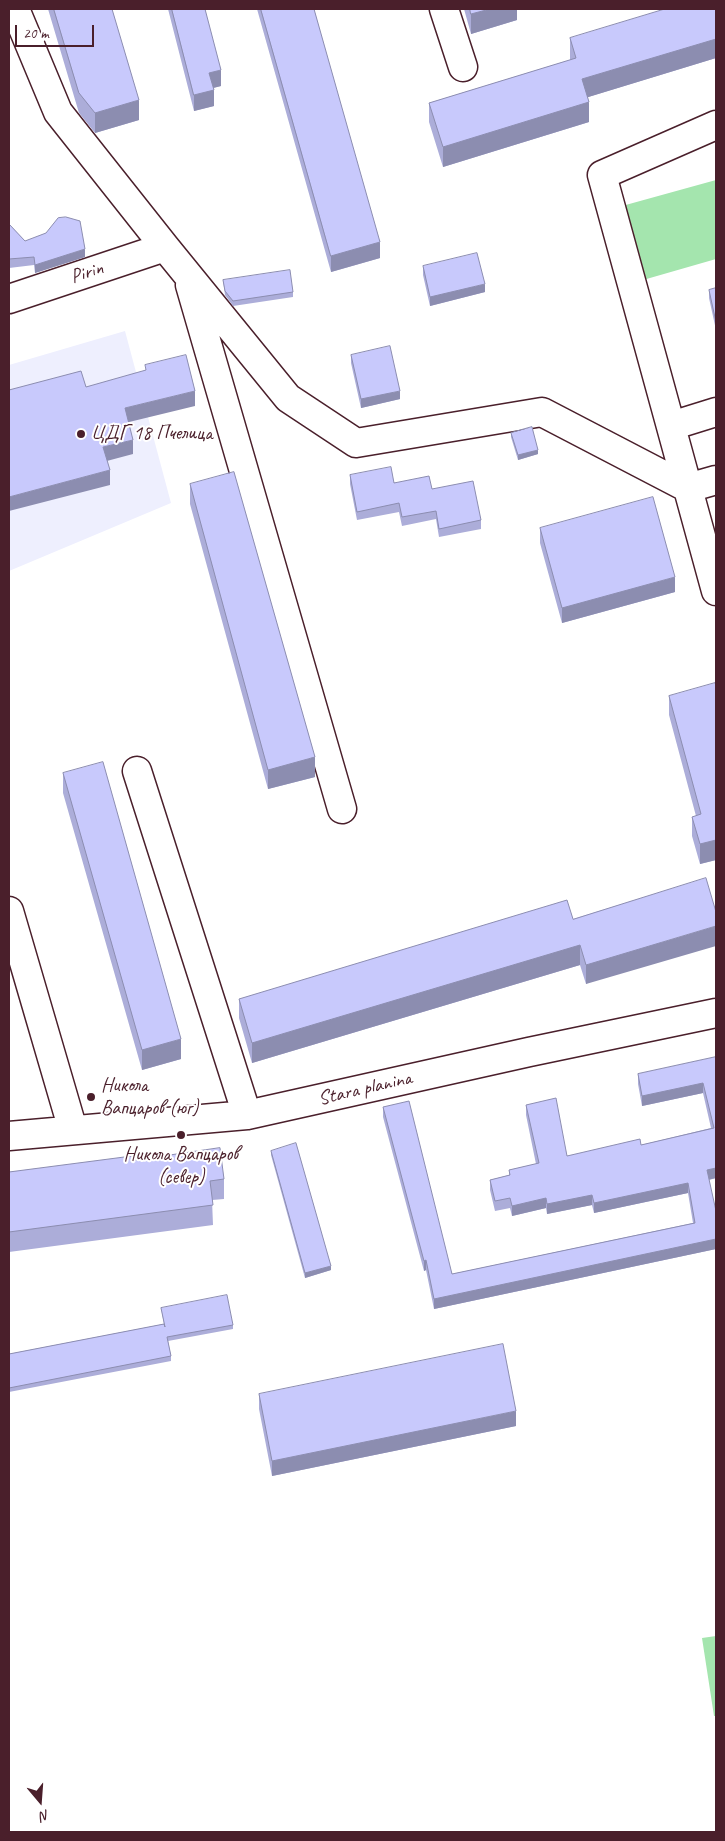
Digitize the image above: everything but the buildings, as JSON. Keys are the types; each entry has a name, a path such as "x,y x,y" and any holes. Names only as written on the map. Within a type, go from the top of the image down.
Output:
{"street":[{"path":"16,9 58,112 288,398 356,442 542,412 688,488 716,480"},
{"path":"444,9 463,67"},
{"path":"716,125 602,175 716,592"},
{"name":"Pirin","path":"9,298 165,247"},
{"path":"187,274 342,809"},
{"path":"671,426 716,412"},
{"path":"137,771 248,1115"},
{"path":"9,912 73,1130"},
{"name":"Stara planina","path":"9,1136 248,1115 529,1052 716,1013"}],"shaded area":[{"name":"ЦДГ 18 Пчелица","path":"125,331 171,503 9,571 9,365"}],"green space":[{"path":"716,180 716,259 643,280 622,206"},
{"path":"716,1636 716,1716 714,1716 702,1638"}],"place":[{"name":"ЦДГ 18 Пчелица","path":"81,434"},
{"name":"Никола Вапцаров (юг)","path":"91,1097"},
{"name":"Никола Вапцаров (север)","path":"181,1135"}]}
